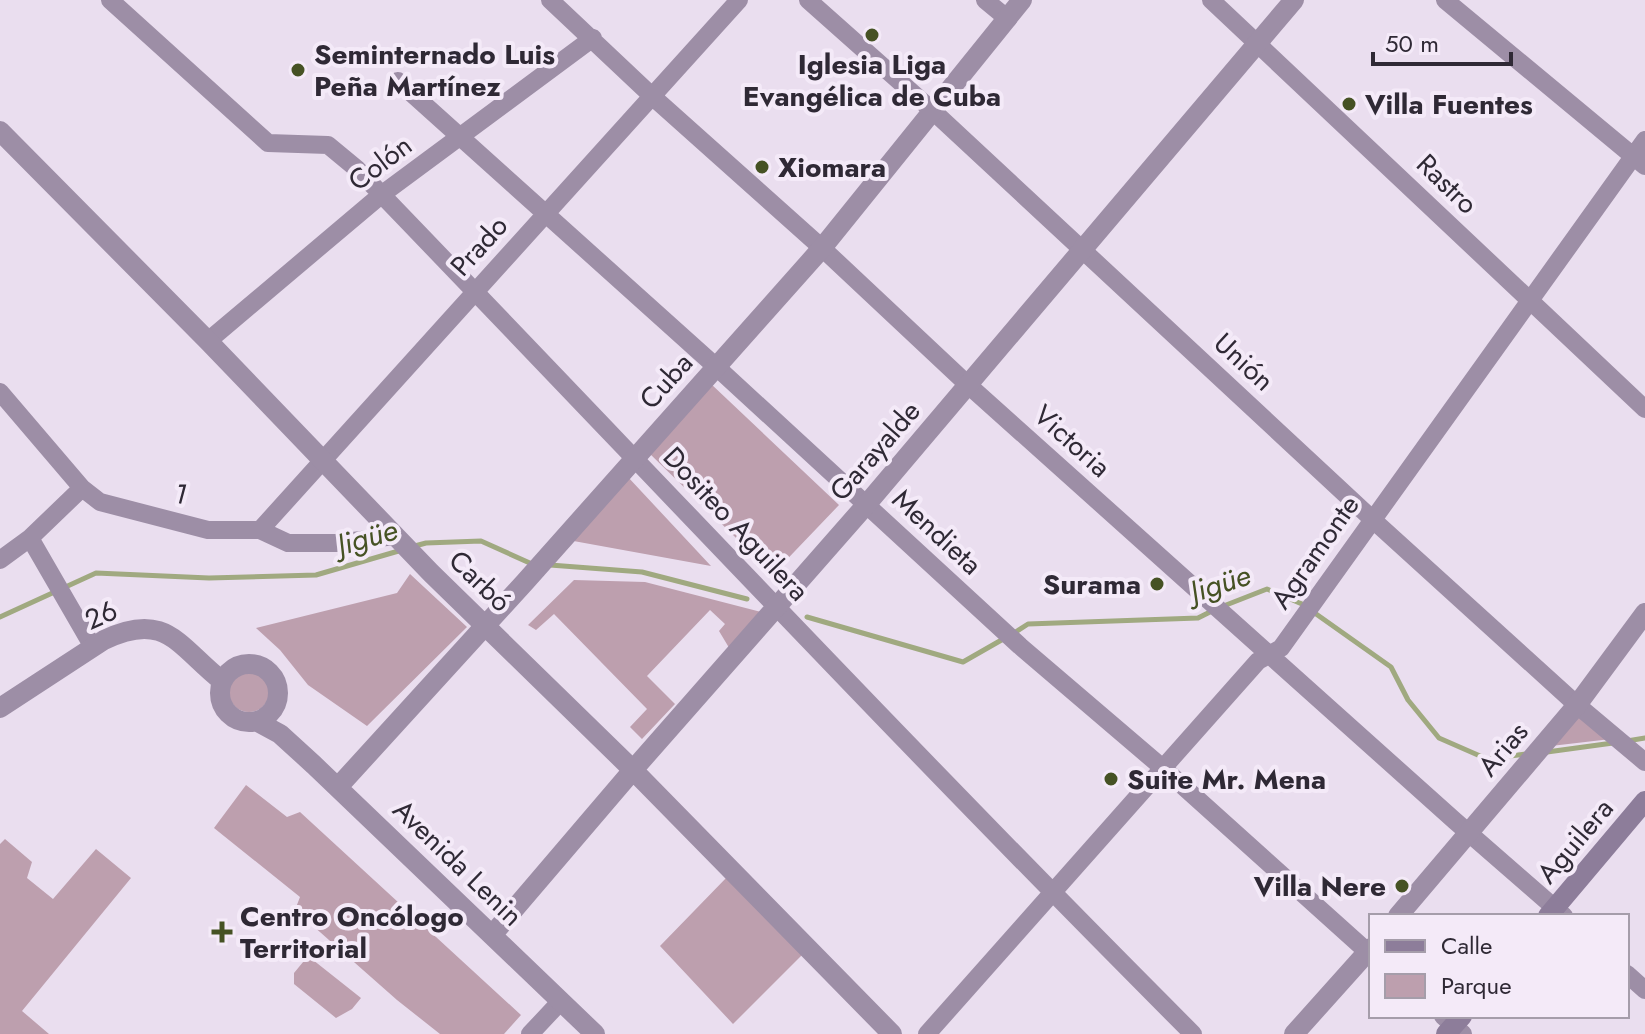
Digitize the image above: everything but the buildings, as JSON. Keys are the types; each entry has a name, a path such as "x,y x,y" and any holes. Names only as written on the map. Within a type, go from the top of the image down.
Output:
{"main road":[{"name":"Aguilera","path":"1556,913 1645,801"}],"street":[{"name":"Dositeo Aguilera","path":"110,0 268,143 328,145 357,169 775,607 1193,1034"},
{"name":"Victoria","path":"550,0 968,385 1556,913"},
{"name":"Prado","path":"260,530 739,0"},
{"name":"Unión","path":"808,0 934,112 1372,519 1643,761"},
{"path":"985,0 1008,19"},
{"name":"Cuba","path":"338,787 822,248 1022,0"},
{"name":"Rastro","path":"1211,0 1645,409"},
{"name":"Garayalde","path":"493,934 866,505 1294,0"},
{"path":"1445,0 1639,161"},
{"name":"Colón","path":"208,341 381,195 593,38"},
{"name":"Mendieta","path":"398,81 717,367 1020,646 1369,950"},
{"name":"Carbó","path":"0,131 431,573 633,770 892,1034"},
{"name":"Agramonte","path":"927,1034 1258,661 1281,648 1528,301 1639,161 1645,140"},
{"name":"1","path":"0,392 82,488 100,502 208,530 260,530 288,543 336,543 395,536"},
{"path":"0,560 23,543 82,488"},
{"path":"23,543 47,569 93,647"},
{"name":"Arias","path":"1400,914 1577,705 1645,613"},
{"name":"26","path":"0,708 122,631 156,629 171,634 222,681"},
{"path":"222,681 236,667 246,664 265,669 277,684 280,734"},
{"name":"Avenida Lenin","path":"222,681 220,700 225,709 239,720 256,721 280,734 595,1034"},
{"path":"256,721 271,712 276,704"},
{"path":"1294,1034 1369,952"},
{"path":"1629,976 1645,990"},
{"path":"530,1034 561,1001"}],"green space":[{"path":"710,383 839,505 773,574 648,452"},
{"path":"627,476 711,566 568,540"},
{"path":"410,574 467,627 367,726 308,685 280,650 256,628 397,593"},
{"path":"574,580 645,582 765,613 731,651 719,631 725,624 710,610 647,676 675,704 642,739 630,727 647,709 554,614 536,630 528,625"},
{"path":"249,672 263,678 269,692 263,706 249,712 235,706 229,692 235,678"},
{"path":"1578,712 1611,739 1551,746"},
{"path":"246,785 287,817 300,812 521,1015 504,1034 440,1034 295,910 300,897 214,828"},
{"path":"5,839 32,862 27,878 53,899 96,849 131,878 22,1011 49,1034 0,1034 0,844"},
{"path":"728,876 804,953 733,1024 660,946"},
{"path":"308,956 361,998 352,1009 336,1018 294,984 294,973"}],"waterway":[{"name":"Jigüe","path":"411,547 426,543 481,541 532,564"},
{"name":"Jigüe","path":"0,617 96,573 209,578 316,575 402,550"},
{"name":"Jigüe","path":"550,565 642,572 747,599"},
{"name":"Jigüe","path":"1221,607 1267,589 1302,604 1391,667 1408,700 1439,738 1487,759 1526,754"},
{"name":"Jigüe","path":"1014,633 1028,624 1198,618 1212,611"},
{"name":"Jigüe","path":"807,617 963,662 1005,638"},
{"name":"Jigüe","path":"1627,741 1645,738"},
{"name":"Jigüe","path":"1547,752 1613,743"}],"place":[{"name":"Iglesia Liga Evangélica de Cuba","path":"872,35"},
{"name":"Seminternado Luis Peña Martínez","path":"298,70"},
{"name":"Villa Fuentes","path":"1349,104"},
{"name":"Xiomara","path":"762,167"},
{"name":"Surama","path":"1157,584"},
{"name":"Suite Mr. Mena","path":"1111,779"},
{"name":"Villa Nere","path":"1402,886"},
{"name":"Centro Oncólogo Territorial","path":"222,932"}]}
